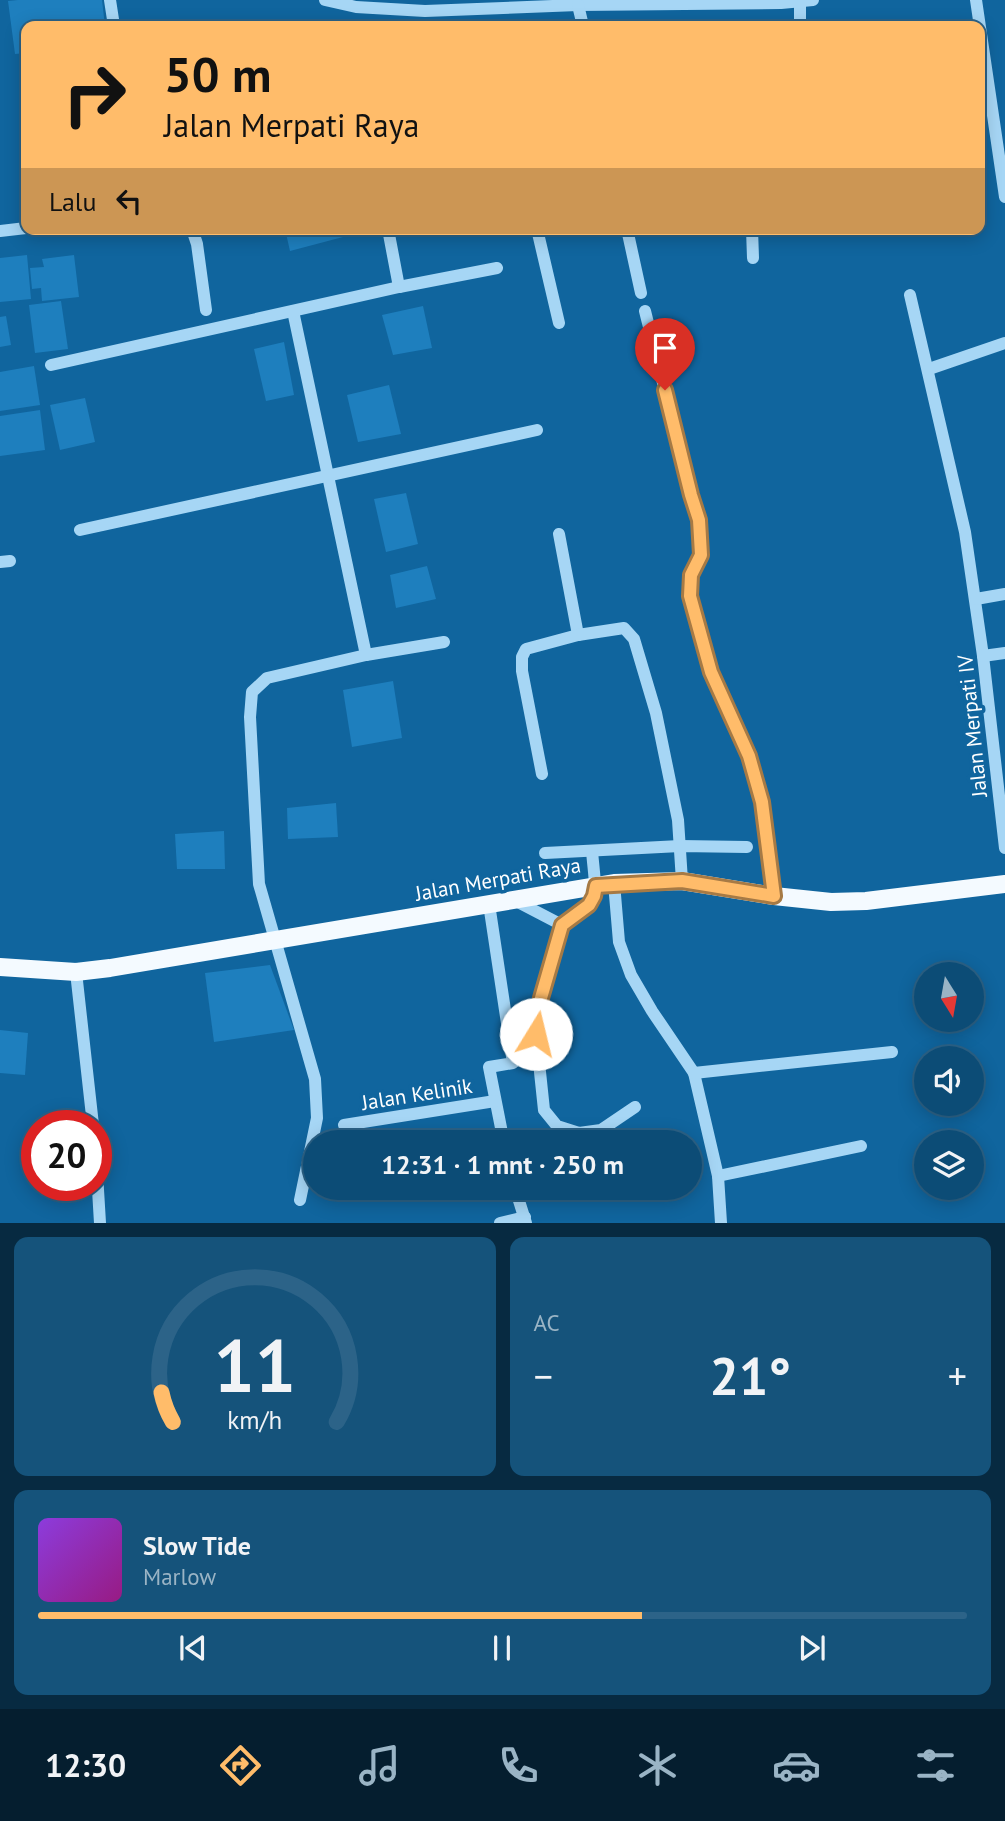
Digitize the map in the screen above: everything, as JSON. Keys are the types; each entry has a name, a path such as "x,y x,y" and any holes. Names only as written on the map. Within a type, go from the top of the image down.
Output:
{"main road":[{"name":"Jalan Merpati Raya","path":"0,967 76,972 614,883 682,881 831,902 866,901 1005,884"}],"street":[{"path":"110,0 113,21"},
{"path":"325,0 356,6 807,1 801,21"},
{"path":"976,0 979,21"},
{"path":"578,5 582,21"},
{"path":"985,61 1005,197"},
{"path":"0,231 21,229"},
{"path":"194,235 206,310"},
{"path":"389,235 399,287"},
{"path":"538,235 559,323"},
{"path":"628,235 641,293"},
{"path":"752,235 753,258"},
{"path":"51,365 399,287 497,268"},
{"name":"Jalan Merpati IV","path":"910,295 965,532 976,599 1005,848"},
{"path":"293,311 366,655"},
{"path":"645,311 699,520 701,555 691,575 690,596 711,672 749,756 762,802 774,896"},
{"path":"929,369 1005,343"},
{"path":"80,530 537,430"},
{"path":"559,534 578,635"},
{"path":"976,599 1005,594"},
{"path":"541,774 522,671 522,657 526,649 578,635 624,628 634,639 656,713 673,788 682,881"},
{"path":"300,1200 317,1118 315,1079 259,884 250,717 252,692 267,678 366,655 444,642"},
{"path":"983,656 1005,653"},
{"path":"545,853 680,846 747,847"},
{"path":"592,851 596,886 594,896 589,905 562,925 541,998 536,1034 544,1110 557,1126 579,1133 601,1129 635,1107"},
{"path":"614,883 619,942 631,975 694,1073 718,1175 721,1223"},
{"path":"513,900 562,925"},
{"path":"489,904 513,1063 489,1067 495,1101"},
{"path":"76,972 91,1110"},
{"path":"694,1073 892,1052"},
{"name":"Jalan Kelinik","path":"344,1125 495,1101 501,1130"},
{"path":"718,1175 861,1146"},
{"path":"500,1223 525,1220 519,1200"},
{"path":"99,1201 100,1223"}],"building":[{"path":"102,0 104,21 21,21 21,53 15,54 8,1"},
{"path":"286,235 351,235 290,251"},
{"path":"27,255 31,299 0,302 0,258"},
{"path":"74,255 79,297 42,301 41,288 32,289 30,268 44,267 42,259"},
{"path":"61,301 68,349 35,353 29,305"},
{"path":"423,306 432,348 393,355 382,315"},
{"path":"6,316 11,345 0,347 0,317"},
{"path":"284,342 294,395 266,401 254,349"},
{"path":"34,366 40,405 0,411 0,372"},
{"path":"389,385 401,434 358,442 347,395"},
{"path":"85,398 95,442 60,450 50,405"},
{"path":"40,410 45,450 0,456 0,416"},
{"path":"406,493 418,544 386,552 374,499"},
{"path":"427,566 436,599 396,608 390,575"},
{"path":"393,681 402,738 352,747 343,690"},
{"path":"336,803 338,837 288,839 287,808"},
{"path":"224,831 225,869 177,869 175,834"},
{"path":"270,965 294,1030 214,1042 205,973"},
{"path":"0,1030 28,1033 25,1075 0,1073"}],"route":[{"path":"536,1034 541,998 562,925 589,905 596,886 682,881 774,896 762,802 749,756 711,672 690,596 691,575 701,555 702,544 699,520 665,390"}]}
